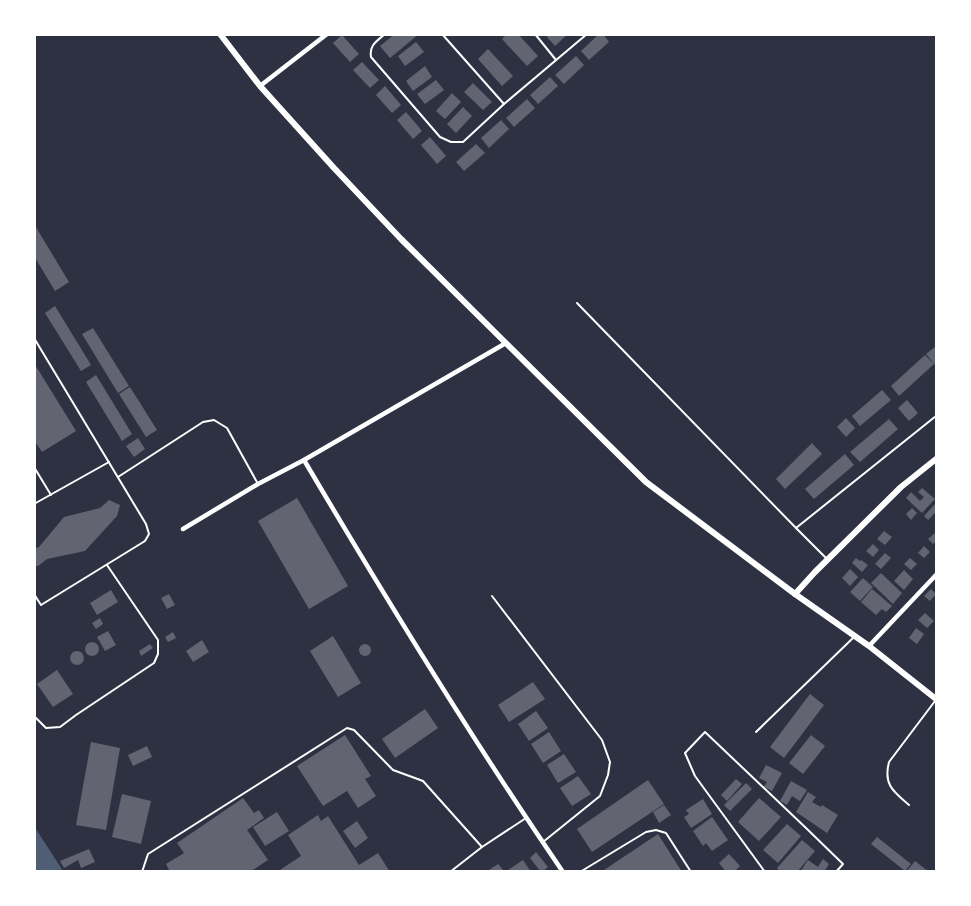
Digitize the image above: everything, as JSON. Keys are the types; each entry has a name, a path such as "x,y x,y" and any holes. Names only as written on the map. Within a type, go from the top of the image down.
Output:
{"street":[{"path":"220,34 260,86 334,168 394,231 646,482 855,636 936,699"},
{"path":"260,86 327,34"},
{"path":"183,529 506,343"},
{"path":"795,594 901,488 936,459"},
{"path":"304,460 393,610 563,872"},
{"path":"868,646 936,575"}],"lane":[{"path":"385,34 373,45 370,52 371,57 441,137 451,142 463,142 587,34"},
{"path":"442,34 504,104"},
{"path":"535,34 556,60"},
{"path":"577,303 828,560"},
{"path":"34,338 146,524 149,534 145,542 34,608"},
{"path":"796,528 936,416"},
{"path":"118,477 203,422 214,420 227,428 258,484"},
{"path":"34,504 109,462"},
{"path":"34,467 51,495"},
{"path":"34,716 46,728 60,727 154,663 158,654 158,640 107,565"},
{"path":"34,594 41,605"},
{"path":"492,596 602,740 610,762 600,796 543,842"},
{"path":"756,732 855,636"},
{"path":"909,805 888,784 889,762 936,699"},
{"path":"142,872 147,854 347,728 354,730 393,770 423,781 482,847"},
{"path":"765,872 695,776 685,753 705,732 843,864 836,872"},
{"path":"450,872 482,847 526,818"},
{"path":"580,872 646,832 657,830 666,833 691,872"}],"water":[{"path":"34,826 63,871 35,871"}],"building":[{"path":"395,34 419,34 390,58 380,46"},
{"path":"507,34 518,34 538,56 527,66 502,39"},
{"path":"550,34 568,34 555,46 547,37"},
{"path":"599,34 603,34 609,42 589,60 581,51"},
{"path":"342,35 359,54 350,62 333,43"},
{"path":"416,42 424,52 405,66 398,56"},
{"path":"488,49 513,76 502,86 478,59"},
{"path":"576,56 584,65 564,84 555,75"},
{"path":"362,62 379,80 370,88 353,70"},
{"path":"425,66 432,77 413,91 406,81"},
{"path":"550,77 558,86 538,104 530,95"},
{"path":"436,80 444,90 425,104 417,94"},
{"path":"473,83 492,102 483,110 464,92"},
{"path":"385,86 401,105 392,113 376,95"},
{"path":"452,93 461,102 445,119 436,111"},
{"path":"527,99 535,108 514,127 506,118"},
{"path":"463,107 472,116 456,133 447,124"},
{"path":"406,112 422,131 413,139 397,120"},
{"path":"501,120 509,129 489,148 481,138"},
{"path":"430,137 446,156 437,164 421,145"},
{"path":"476,144 485,153 464,171 456,162"},
{"path":"34,224 69,282 55,291 34,256"},
{"path":"55,306 91,365 81,371 45,313"},
{"path":"93,328 129,386 118,393 82,334"},
{"path":"936,346 936,363 935,365 926,354"},
{"path":"925,355 934,364 899,396 891,386"},
{"path":"34,363 76,431 42,452 34,440"},
{"path":"96,375 132,434 122,441 86,382"},
{"path":"130,387 157,430 146,437 119,394"},
{"path":"882,390 891,400 860,426 852,416"},
{"path":"907,400 918,413 909,421 898,408"},
{"path":"846,418 855,428 846,437 837,427"},
{"path":"889,419 898,429 860,462 850,452"},
{"path":"138,438 145,449 134,457 126,446"},
{"path":"812,443 822,454 785,489 776,479"},
{"path":"845,454 854,465 814,499 805,489"},
{"path":"922,488 935,499 922,513 906,498 911,492 920,501 924,497 918,492"},
{"path":"297,498 348,586 309,609 258,521"},
{"path":"109,500 120,505 117,516 85,551 47,559 38,566 34,565 34,549 39,547 64,517 100,508"},
{"path":"936,503 936,512 928,520 924,516"},
{"path":"912,508 917,513 911,520 906,514"},
{"path":"884,531 892,537 885,545 877,539"},
{"path":"935,533 936,541 933,544 928,539"},
{"path":"873,544 879,550 873,557 866,551"},
{"path":"924,546 930,552 924,558 918,553"},
{"path":"885,553 891,558 881,569 875,564"},
{"path":"856,558 868,565 862,572 852,563"},
{"path":"910,558 917,564 911,570 904,564"},
{"path":"850,569 858,577 850,586 842,578"},
{"path":"904,570 913,579 904,590 894,581"},
{"path":"881,573 902,593 893,604 871,583"},
{"path":"863,578 873,587 860,601 850,592"},
{"path":"872,589 892,606 886,612 882,609 876,615 861,602"},
{"path":"931,589 936,594 930,601 924,596"},
{"path":"111,590 118,602 97,615 90,603"},
{"path":"169,594 175,605 167,609 161,598"},
{"path":"925,613 934,621 927,628 918,620"},
{"path":"100,618 103,624 96,629 92,623"},
{"path":"916,628 924,634 917,644 909,638"},
{"path":"108,631 116,645 105,651 97,637"},
{"path":"173,632 176,638 168,642 165,637"},
{"path":"333,636 361,683 338,697 310,651"},
{"path":"202,640 209,652 193,662 186,651"},
{"path":"92,642 97,644 99,649 97,654 92,656 87,654 85,649 87,644"},
{"path":"150,644 153,648 141,656 139,651"},
{"path":"365,644 371,650 365,656 359,650"},
{"path":"77,651 82,653 84,658 82,663 77,665 72,663 70,658 72,653"},
{"path":"57,670 73,694 53,707 37,684"},
{"path":"533,682 545,699 509,722 498,705"},
{"path":"810,694 824,705 784,758 770,747"},
{"path":"425,709 438,728 395,758 382,739"},
{"path":"536,711 548,728 529,741 518,724"},
{"path":"549,732 561,751 543,763 531,744"},
{"path":"345,735 371,776 365,779 376,796 358,808 347,791 323,806 297,766"},
{"path":"811,735 825,746 803,774 789,763"},
{"path":"91,742 120,748 106,830 76,825"},
{"path":"147,746 152,757 133,766 128,755"},
{"path":"564,754 576,772 558,783 547,765"},
{"path":"766,765 782,773 772,791 764,787 767,782 759,778"},
{"path":"578,776 591,794 572,806 560,788"},
{"path":"736,779 742,784 727,801 721,795"},
{"path":"648,780 664,804 592,852 577,829"},
{"path":"791,781 807,790 800,801 792,796 787,805 780,801"},
{"path":"746,783 752,789 730,811 724,805"},
{"path":"808,792 816,797 812,802 838,815 827,833 796,812"},
{"path":"122,794 151,801 141,844 112,837"},
{"path":"243,798 254,813 259,810 264,818 247,830 268,860 250,872 170,872 166,864 184,853 177,843"},
{"path":"759,798 781,817 759,841 738,822"},
{"path":"703,799 712,814 691,828 684,817 689,814 686,810"},
{"path":"664,805 671,815 659,823 653,812"},
{"path":"277,812 289,831 265,846 253,827"},
{"path":"318,815 321,821 328,816 359,865 378,853 390,872 277,872 301,856 288,835"},
{"path":"712,817 728,840 712,851 706,843 703,846 693,831"},
{"path":"357,821 368,838 355,848 343,831"},
{"path":"787,824 801,836 778,863 763,850"},
{"path":"658,834 682,872 601,872"},
{"path":"877,837 911,864 905,871 871,844"},
{"path":"802,840 815,851 797,872 780,872 777,868"},
{"path":"89,849 95,862 81,868 78,860 64,868 60,861"},
{"path":"536,852 548,867 542,872 530,858"},
{"path":"729,854 740,866 734,872 726,872 719,863"},
{"path":"823,859 829,864 824,872 800,872 808,860 818,867"},
{"path":"523,860 531,872 505,872"},
{"path":"915,861 929,872 906,872"},
{"path":"498,864 505,872 486,872"}]}
